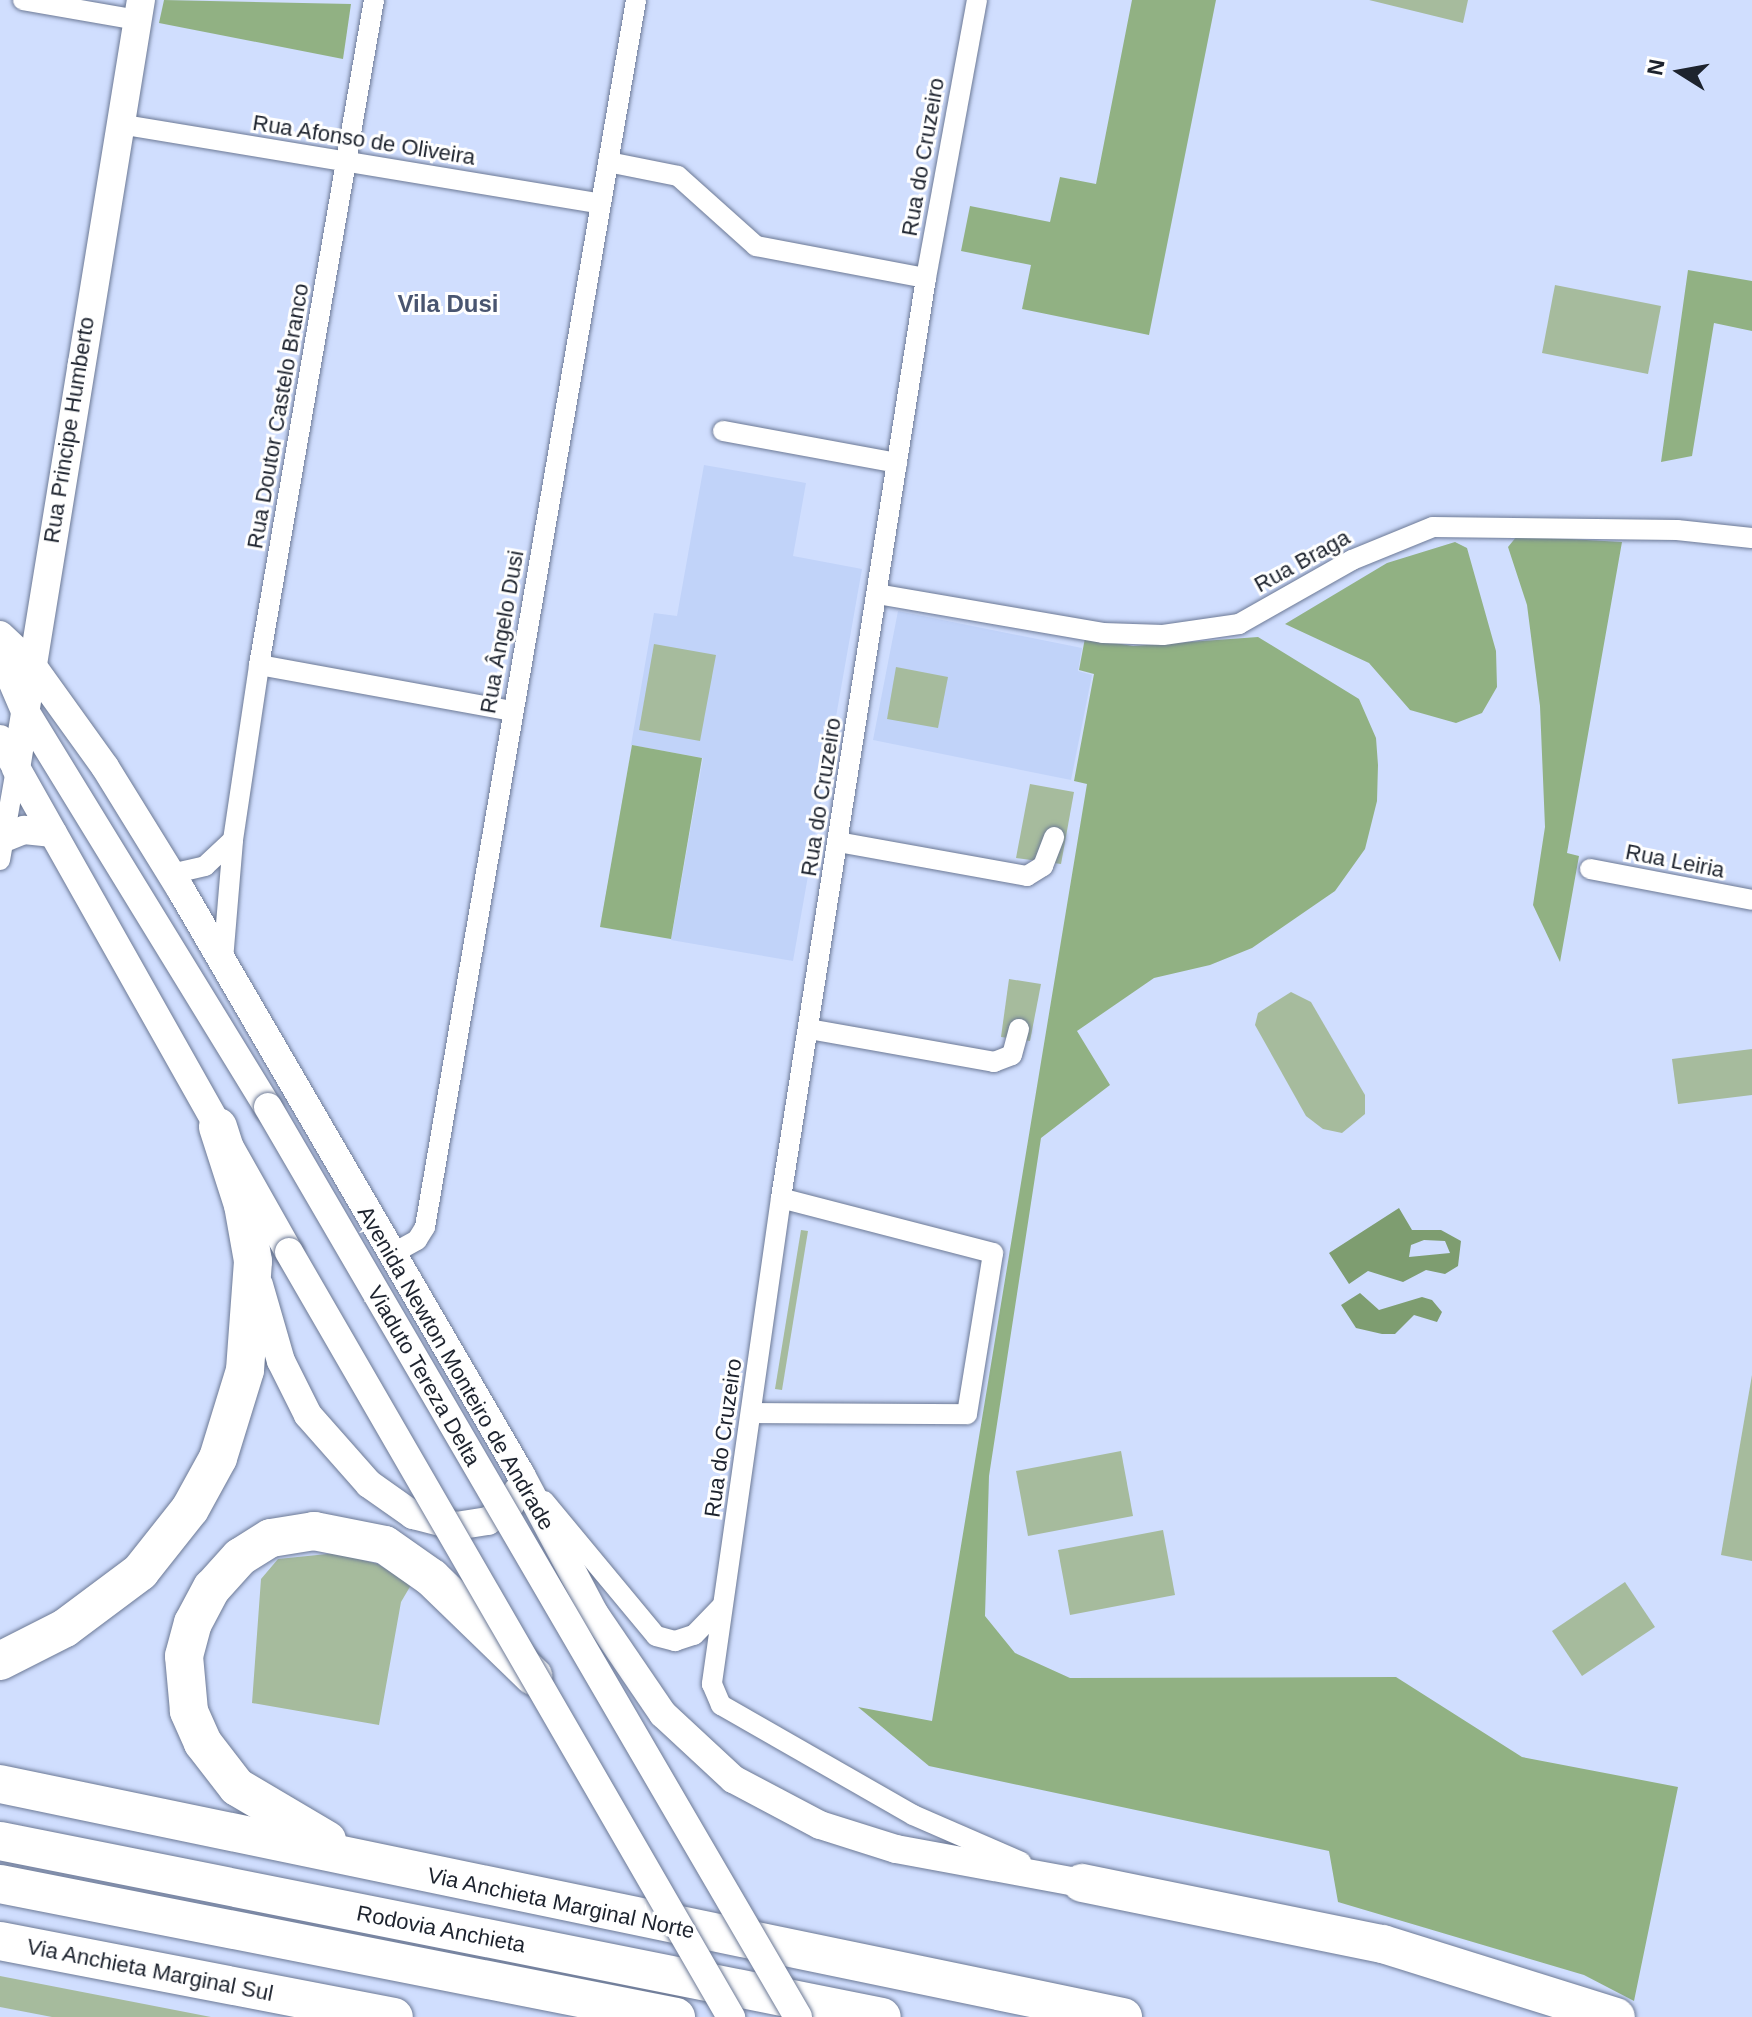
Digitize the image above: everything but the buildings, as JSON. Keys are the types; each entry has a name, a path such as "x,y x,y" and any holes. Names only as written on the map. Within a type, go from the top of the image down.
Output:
{"highway":[{"path":"0,1661 107,1600 140,1572 190,1509 218,1458 238,1401 249,1342 253,1261 243,1205 218,1127"},
{"path":"376,1864 270,1811 237,1787 214,1760 195,1727 185,1691 184,1656 193,1623 224,1572 254,1547 292,1533 349,1535 385,1545 422,1570 535,1678"},
{"name":"Via Anchieta Marginal Norte","path":"0,1784 1123,2017"},
{"path":"0,1792 78,1801"},
{"name":"Rodovia Anchieta","path":"0,1841 882,2017"},
{"path":"1082,1883 1383,1944 1616,2017"},
{"name":"Rodovia Anchieta","path":"0,1884 676,2017"},
{"name":"Via Anchieta Marginal Sul","path":"0,1941 390,2016"},
{"path":"205,1981 309,2017"}],"main road":[{"name":"Rua Principe Humberto","path":"16,769 140,10"},
{"name":"Avenida Newton Monteiro de Andrade","path":"0,635 31,664 171,874 390,1255 521,1475 634,1678 680,1733 733,1779 788,1811 865,1841 1082,1883"},
{"path":"0,653 25,711"},
{"name":"Viaduto Tereza Delta","path":"25,711 268,1107 798,2017"},
{"path":"0,739 289,1252 731,2017"},
{"path":"2,849 24,830 53,833"},
{"path":"253,1261 267,1321 292,1387 332,1448 369,1484 413,1515 473,1526 510,1505 521,1475"}],"street":[{"path":"23,0 140,10"},
{"name":"Rua Doutor Castelo Branco","path":"223,960 233,840 259,665 374,0"},
{"name":"Rua Ângelo Dusi","path":"390,1255 417,1240 425,1227 636,0"},
{"name":"Rua do Cruzeiro","path":"977,0 926,278 781,1198 712,1684 721,1705 913,1815 982,1848 1082,1883"},
{"name":"Rua Afonso de Oliveira","path":"119,124 600,204"},
{"path":"608,162 678,176 756,246 926,278"},
{"path":"723,431 897,463"},
{"name":"Rua Braga","path":"877,594 1103,633 1163,635 1239,624 1352,560 1433,527 1677,530 1752,538"},
{"path":"259,665 512,711"},
{"name":"Rua Principe Humberto","path":"2,849 16,769"},
{"path":"838,842 1027,876 1043,866 1054,837"},
{"path":"171,874 205,866 233,840"},
{"name":"Rua Leiria","path":"1590,869 1752,900"},
{"path":"809,1029 994,1062 1012,1055 1019,1029"},
{"path":"751,1413 967,1414 993,1253 781,1198"},
{"path":"521,1475 656,1636 675,1641 694,1635 723,1603"}],"shaded area":[{"path":"164,0 351,4 343,59 159,23"},
{"path":"1132,0 1216,0 1149,335 1022,309 1031,265 961,251 970,206 1050,222 1060,177 1096,184"},
{"path":"1369,0 1468,0 1463,23"},
{"path":"1688,270 1752,281 1752,331 1714,323 1692,456 1661,462"},
{"path":"1555,285 1661,306 1648,374 1542,353"},
{"path":"704,465 806,483 793,556 862,569 793,961 671,940 703,758 631,745 654,613 677,616"},
{"path":"1517,536 1622,542 1567,853 1579,856 1560,962 1533,905 1545,827 1540,706 1527,605 1508,547"},
{"path":"1455,542 1467,548 1496,651 1497,687 1482,713 1456,723 1410,710 1369,663 1285,624 1387,563"},
{"path":"898,611 1082,648 1078,671 1092,675 1071,780 873,740"},
{"path":"1258,637 1359,699 1376,738 1378,765 1377,801 1365,849 1335,891 1252,948 1210,965 1154,978 1077,1031 1110,1085 1041,1138 989,1476 985,1616 1015,1653 1070,1678 1396,1677 1522,1757 1678,1787 1634,2001 1584,1975 1338,1902 1329,1851 929,1766 858,1707 932,1721 1087,784 1074,781 1094,674 1079,670 1085,638 1133,646"},
{"path":"654,644 716,655 700,741 639,730"},
{"path":"896,667 948,677 938,728 887,719"},
{"path":"632,745 702,758 671,939 600,927"},
{"path":"1030,784 1074,792 1061,864 1016,858"},
{"path":"1009,979 1041,984 1030,1041 1001,1037"},
{"path":"1291,992 1311,1002 1365,1095 1365,1114 1342,1133 1323,1129 1306,1116 1255,1025 1258,1013"},
{"path":"1752,1049 1752,1095 1678,1104 1672,1059"},
{"path":"1399,1208 1412,1230 1441,1230 1461,1241 1458,1266 1445,1274 1426,1270 1403,1282 1368,1271 1349,1284 1329,1253","holes":["1424,1240 1445,1241 1450,1253 1409,1257 1411,1245"]},
{"path":"801,1230 808,1231 782,1390 775,1389"},
{"path":"1360,1293 1379,1310 1422,1297 1432,1300 1442,1312 1437,1322 1414,1315 1395,1334 1356,1328 1341,1305"},
{"path":"1752,1375 1752,1561 1721,1555"},
{"path":"1121,1451 1133,1516 1028,1536 1016,1471"},
{"path":"1163,1530 1175,1595 1070,1615 1058,1550"},
{"path":"337,1553 378,1564 411,1585 401,1602 379,1725 252,1703 261,1579 278,1559"},
{"path":"1625,1582 1655,1627 1582,1676 1552,1631"},
{"path":"0,1976 211,2017 52,2017 0,2007"}],"district":[{"name":"Vila Dusi","path":"448,304"}]}
